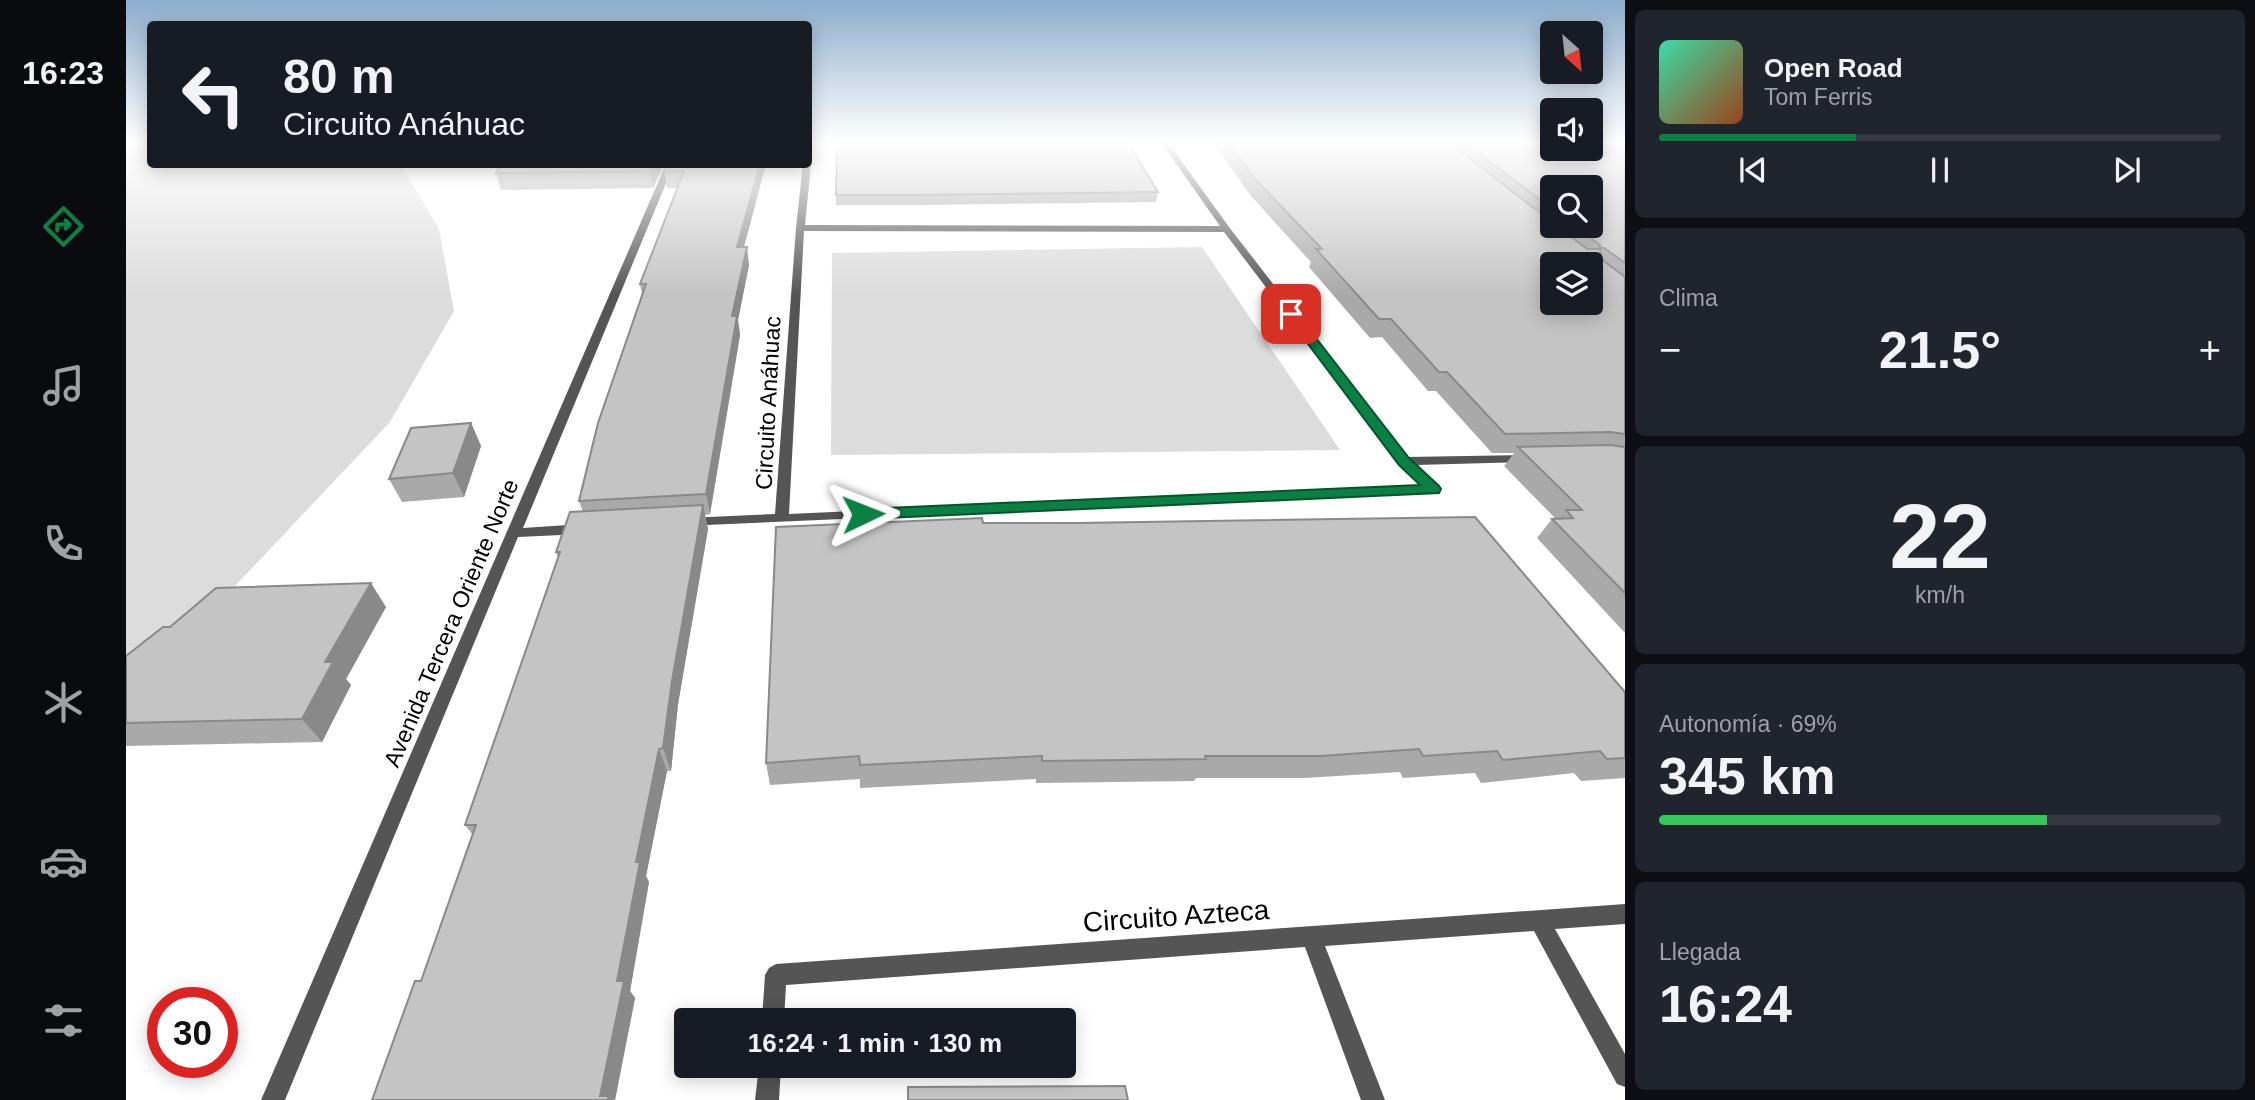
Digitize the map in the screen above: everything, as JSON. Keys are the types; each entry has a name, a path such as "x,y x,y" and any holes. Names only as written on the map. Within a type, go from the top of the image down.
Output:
{"street":[{"name":"Avenida Tercera Oriente Norte","path":"273,1100 658,192"},
{"name":"Circuito Anáhuac","path":"804,192 782,517 1434,489 1404,461 1201,192"},
{"path":"800,228 1227,229"},
{"path":"1404,461 1540,459"},
{"path":"675,524 782,517"},
{"path":"514,533 594,528"},
{"name":"Circuito Azteca","path":"774,1008 776,975 1625,914"},
{"path":"1539,920 1625,1076"},
{"path":"1311,936 1373,1100"},
{"path":"768,1100 769,1078"}],"shaded area":[{"path":"126,192 417,192 439,229 454,311 390,422 185,639 126,692"},
{"path":"1202,247 1340,450 831,455 832,253"}],"building":[{"path":"676,192 752,192 737,247 747,247 732,316 737,316 706,494 579,501 598,423 646,284 640,284"},
{"path":"836,192 1131,192 915,195 836,195"},
{"path":"1268,192 1514,192 1540,213 1540,238 1573,238 1587,249 1600,249 1600,252 1540,252 1540,315 1603,315 1603,260 1625,277 1625,434 1505,434 1447,372 1439,372 1391,319 1379,319 1316,249 1322,249"},
{"path":"1530,192 1540,192 1540,200"},
{"path":"1603,192 1625,192 1625,263 1600,248 1591,238 1603,238"},
{"path":"471,423 453,473 389,479 411,428"},
{"path":"1518,447 1625,447 1625,593 1552,519 1573,518 1566,510 1582,510"},
{"path":"703,505 663,748 659,749 636,862 640,862 617,981 624,981 600,1096 608,1096 608,1100 372,1100 415,981 421,981 476,825 465,825 560,552 556,552 570,512"},
{"path":"1475,517 1625,692 1625,758 1607,759 1600,751 1503,760 1497,751 1423,756 1419,749 1321,756 1205,756 1206,759 1042,761 1042,756 860,765 859,756 766,763 776,527 982,518 983,523 1077,523"},
{"path":"371,583 325,662 333,662 302,719 126,723 126,656 163,627 170,627 216,588"},
{"path":"1125,1086 1128,1100 908,1100 908,1087"}],"route":[{"path":"863,514 1434,489 1404,461 1291,314"}]}
